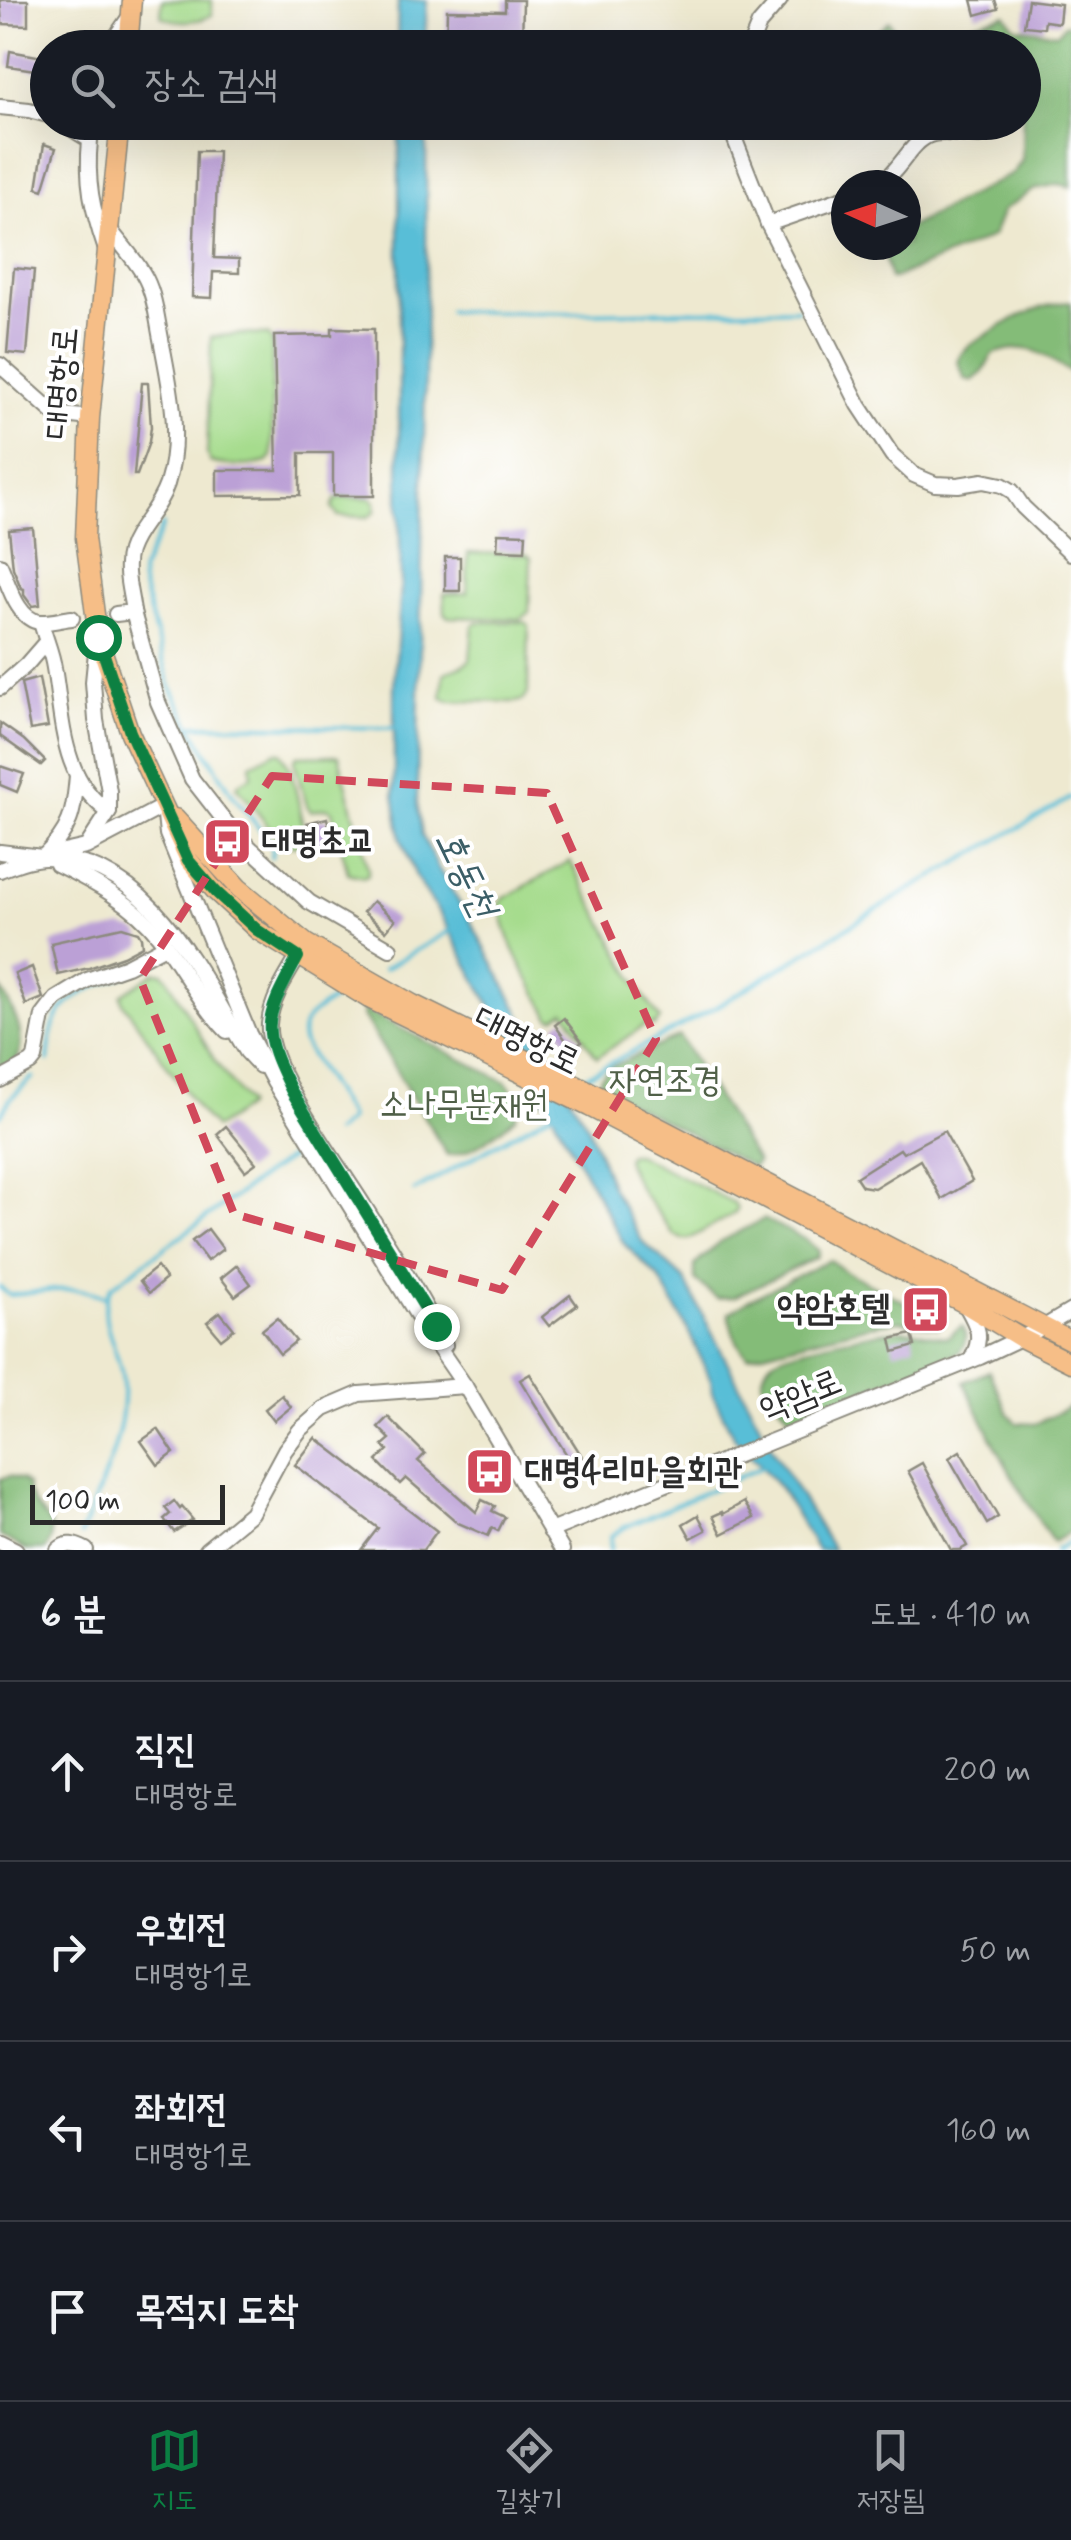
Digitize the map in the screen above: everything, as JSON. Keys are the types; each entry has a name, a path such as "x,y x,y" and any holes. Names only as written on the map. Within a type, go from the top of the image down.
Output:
{"main road":[{"name":"대명항로","path":"118,140 90,418 85,538 98,637 130,732 164,806 302,950 369,999 589,1107 1071,1363"},
{"name":"대명항로","path":"302,950 578,1086 1071,1341"}],"street":[{"path":"756,30 780,0"},
{"path":"119,30 132,8"},
{"path":"0,106 30,110"},
{"name":"대명항로","path":"90,140 87,174 91,202 107,253"},
{"path":"735,140 768,224 859,405 899,464 914,476 936,484 982,481 1002,485 1071,553"},
{"path":"897,170 923,140"},
{"path":"768,224 831,202"},
{"path":"109,229 136,262 153,296 174,416 174,460 159,504 129,550 127,568 134,612 158,702 192,778 236,834 309,902 390,949"},
{"path":"0,365 55,414 90,418"},
{"path":"0,565 28,617 41,622 72,618"},
{"path":"116,614 134,612"},
{"path":"41,622 53,661 66,748 77,776 96,804 109,812"},
{"path":"86,847 109,812 108,777 93,682 98,637"},
{"path":"0,688 46,642"},
{"path":"42,858 71,822 77,776"},
{"path":"0,870 86,847 164,806 167,834 249,1034 274,1082 465,1386 562,1550"},
{"path":"0,852 96,869 128,886 180,940 247,1052"},
{"path":"42,858 93,882 157,933 213,1016 274,1082"},
{"path":"0,1080 34,1058 40,1024 56,1000 87,980 127,966 165,946"},
{"path":"302,950 269,1021 273,1051 292,1092 436,1326 465,1386"},
{"path":"965,1304 978,1332 979,1345 971,1360"},
{"name":"약암로","path":"550,1530 971,1360 1071,1311"},
{"path":"206,1550 251,1512 285,1450 324,1409 359,1394 465,1386"},
{"path":"0,1542 16,1550"},
{"path":"58,1550 71,1544 86,1550"}],"highlighted area":[{"path":"272,776 547,793 656,1039 502,1290 234,1214 140,979"}],"green space":[{"path":"162,0 212,0 212,15 194,21 166,18 161,16"},
{"path":"1005,14 1015,27 1036,30 953,30"},
{"path":"889,21 895,30 878,30"},
{"path":"1064,24 1071,25 1071,187 1059,184 1035,189 1003,210 988,239 890,279 886,260 921,260 921,221 1013,173 1022,160 1022,140 1041,140 1041,31 1056,33"},
{"path":"1071,302 1071,373 1035,351 1017,349 993,354 983,372 972,381 965,379 958,362 970,345 1031,311"},
{"path":"268,335 272,341 272,456 261,464 232,466 210,462 207,454 211,337"},
{"path":"340,498 371,498 375,512 368,517 338,516 332,508"},
{"path":"468,553 526,554 531,558 529,612 521,619 448,617 444,594 467,593"},
{"path":"473,625 529,625 528,693 523,700 442,698 444,674 470,660"},
{"path":"281,752 294,782 305,836 301,845 287,845 279,840 237,786 252,776 251,764"},
{"path":"297,756 339,756 368,869 368,875 363,877 348,873 332,811 311,811 307,806 294,761"},
{"path":"570,861 638,987 660,1019 597,1057 565,1011 550,1017 513,947 500,902"},
{"path":"155,972 168,979 215,1061 247,1104 215,1128 123,1003 121,995"},
{"path":"0,988 15,1016 21,1047 13,1067 0,1070"},
{"name":"소나무분재원","path":"363,1009 506,1082 519,1100 516,1117 475,1147 447,1155 363,1016"},
{"name":"자연조경","path":"679,1036 757,1162 753,1167 602,1085 600,1078 609,1068"},
{"path":"629,1154 734,1203 735,1213 689,1239 673,1234 634,1178 626,1158"},
{"path":"764,1219 806,1240 819,1251 817,1257 734,1297 717,1298 695,1280 695,1265 720,1242"},
{"path":"830,1260 940,1320 938,1328 899,1321 747,1356 735,1336 729,1313"},
{"path":"962,1326 965,1339 959,1352 792,1420 762,1382 771,1361 794,1351 901,1330 947,1337"},
{"path":"989,1371 1008,1413 1017,1423 1035,1424 1071,1406 1071,1531 1053,1542 1006,1464 964,1382"},
{"path":"10,1476 27,1485 34,1504 50,1524 51,1540 46,1550 27,1550 0,1536 0,1479"}],"water":[{"path":"398,0 427,0 426,30 397,30"},
{"path":"399,140 426,140 417,801 422,835 522,1017 588,1126 611,1186 642,1241 684,1279 775,1454 833,1550 817,1550 780,1488 734,1437 686,1326 659,1278 624,1244 551,1111 500,1032 490,1005 417,879 401,839 394,795 394,685 401,586"}],"building":[{"path":"0,0 28,0 28,25 2,24"},
{"path":"505,0 523,0 522,30 446,30 447,10 505,11"},
{"path":"972,0 995,0 998,9 976,15"},
{"path":"1028,0 1061,4 1059,23 1045,21 1044,28 1024,26"},
{"path":"10,51 30,55 30,69 8,66"},
{"path":"44,144 56,148 43,190 37,188"},
{"path":"197,151 218,151 214,258 239,259 239,273 213,272 212,298 192,297"},
{"path":"14,268 34,270 27,355 7,353"},
{"path":"332,328 374,329 374,496 333,496 333,453 300,453 300,495 217,496 217,470 277,470 274,336 332,335"},
{"path":"142,383 148,383 151,427 149,442 134,475"},
{"path":"33,528 40,605 32,606 13,568 9,530"},
{"path":"498,533 526,534 525,551 497,550"},
{"path":"445,557 460,557 460,591 445,591"},
{"path":"39,678 48,727 30,730 21,683"},
{"path":"0,723 45,761 41,765 0,736"},
{"path":"0,766 24,774 17,792 0,785"},
{"path":"327,818 333,845 313,850 307,823"},
{"path":"373,901 395,920 386,931 363,912"},
{"path":"122,927 138,932 142,946 89,968 58,975 51,943"},
{"path":"32,967 43,998 26,1005 15,974"},
{"path":"564,1018 582,1042 572,1049 555,1025"},
{"path":"226,1126 256,1163 245,1171 217,1134"},
{"path":"944,1131 972,1181 942,1199 920,1160 874,1188 862,1186 856,1177 900,1149 903,1153"},
{"path":"208,1229 223,1249 207,1261 192,1241"},
{"path":"237,1265 251,1284 235,1296 221,1278"},
{"path":"157,1267 166,1279 149,1293 140,1281"},
{"path":"570,1295 577,1305 549,1326 542,1317"},
{"path":"220,1312 234,1329 221,1339 207,1322"},
{"path":"277,1318 296,1341 280,1354 262,1330"},
{"path":"912,1334 915,1346 894,1352 891,1339"},
{"path":"530,1374 588,1466 578,1473 520,1380"},
{"path":"282,1395 291,1407 274,1421 265,1409"},
{"path":"388,1417 425,1454 418,1461 476,1512 482,1500 495,1506 492,1511 505,1517 498,1531 492,1528 488,1536 458,1523 406,1478 400,1484 377,1461 388,1450 383,1445 390,1439 378,1427"},
{"path":"158,1429 174,1453 158,1465 141,1441"},
{"path":"316,1438 437,1531 423,1550 361,1550 378,1528 295,1465"},
{"path":"960,1451 998,1517 987,1524 949,1458"},
{"path":"922,1463 967,1546 960,1550 951,1550 908,1471"},
{"path":"174,1501 193,1520 174,1532 164,1519 170,1514 165,1508"},
{"path":"744,1502 754,1518 722,1534 713,1516"},
{"path":"698,1515 706,1530 691,1538 683,1524"}],"waterway":[{"path":"449,311 799,309"},
{"path":"163,525 141,572 142,584 170,685 190,725 396,728"},
{"path":"191,727 233,795 270,842 271,857"},
{"path":"581,1079 716,1007 1071,798"},
{"name":"호동천","path":"384,969 453,929"},
{"path":"48,1061 53,1028 70,1002 98,985 159,960"},
{"path":"334,1133 349,1120 348,1115 302,1036 310,1016 337,997"},
{"path":"0,1116 10,1099 33,1077"},
{"path":"414,1191 553,1112"},
{"path":"81,1535 110,1462 123,1405 121,1372 105,1311 111,1287 296,1154"},
{"path":"0,1287 9,1295 70,1289 105,1297"},
{"path":"610,1550 611,1536 625,1527 766,1465"},
{"path":"1056,1550 1071,1541"}],"place":[{"name":"대명초교","path":"227,842"},
{"name":"약암호텔","path":"925,1309"},
{"name":"대명4리마을회관","path":"490,1472"}],"route":[{"path":"98,637 130,732 188,860 257,930 298,957 269,1021 273,1051 292,1092 436,1326"}]}
